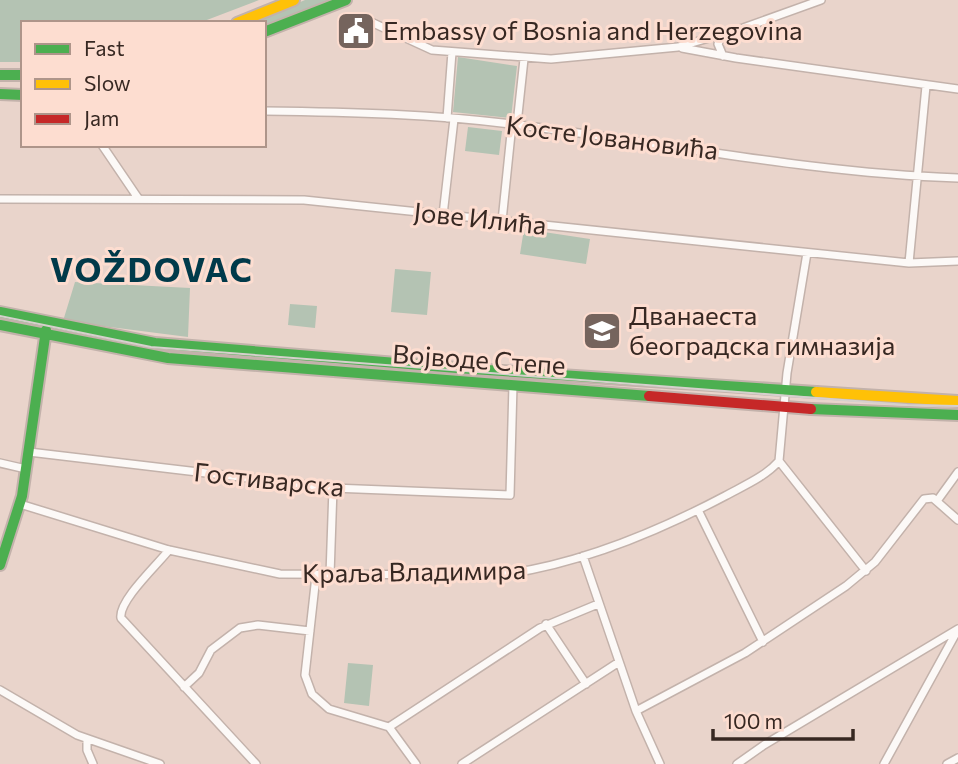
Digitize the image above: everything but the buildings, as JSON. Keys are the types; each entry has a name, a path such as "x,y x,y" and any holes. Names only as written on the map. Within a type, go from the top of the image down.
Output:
{"main road":[{"path":"242,21 294,0"},
{"path":"266,31 346,0"},
{"path":"0,75 21,75"},
{"path":"0,94 21,94"},
{"name":"Војводе Степе","path":"0,312 46,330 168,358 784,407 958,415"},
{"name":"Војводе Степе","path":"0,325 155,343 785,391 958,401"},
{"path":"0,565 20,504 46,330"}],"street":[{"path":"371,22 423,47 524,60 678,47 722,35 821,0"},
{"path":"722,35 718,44 723,56"},
{"path":"678,47 723,56 958,89"},
{"path":"443,215 452,52"},
{"path":"502,221 524,60"},
{"path":"909,262 926,86"},
{"name":"Косте Јовановића","path":"266,111 450,118 515,124 916,177 958,178"},
{"path":"103,147 138,198"},
{"name":"Јове Илића","path":"0,199 277,198 807,253 909,262 958,261"},
{"path":"807,253 785,391 780,457 866,571"},
{"name":"Гостиварска","path":"29,452 333,488 510,495 513,385"},
{"name":"Краља Владимира","path":"20,504 169,550 264,572 316,576 499,575 526,572 583,556 650,532 755,479 780,457"},
{"path":"0,463 26,469"},
{"path":"935,500 958,472"},
{"path":"330,575 333,488"},
{"path":"636,711 763,642 866,571 925,499 935,500 958,520"},
{"path":"698,510 763,642"},
{"path":"169,550 120,612 121,618 256,764"},
{"path":"583,556 636,711 660,764"},
{"path":"316,576 305,675 312,694 336,712 388,727 416,764"},
{"path":"388,727 546,624 598,604"},
{"path":"546,624 586,684"},
{"path":"184,687 198,673 211,650 240,628 258,625 310,631"},
{"path":"737,764 764,745 958,629"},
{"path":"884,764 958,629"},
{"path":"462,764 620,662"},
{"path":"0,690 88,739 160,764"},
{"path":"88,739 87,750 93,764"},
{"path":"947,764 958,758"}],"green space":[{"path":"0,0 259,0 204,21 21,21 21,62 0,62"},
{"path":"305,0 333,0 266,27 266,21 256,21"},
{"path":"458,57 517,66 511,118 453,112"},
{"path":"468,127 502,131 499,155 465,151"},
{"path":"524,229 590,239 586,264 520,254"},
{"path":"395,269 431,272 427,315 391,312"},
{"path":"75,282 190,288 188,337 63,321"},
{"path":"290,304 317,306 315,328 288,325"},
{"path":"348,663 373,665 369,706 344,703"}],"tram line":[{"path":"0,316 151,347 907,405 958,406"}],"traffic: fast":[{"path":"266,31 346,0"},
{"path":"0,75 21,75"},
{"path":"0,94 21,95"},
{"path":"0,312 155,343 457,368 816,392"},
{"path":"0,325 168,358 649,396"},
{"path":"0,565 22,496 46,330"},
{"path":"811,409 958,415"}],"traffic: slow":[{"path":"242,21 294,0"},
{"path":"816,392 958,401"}],"traffic: jam":[{"path":"649,396 811,409"}],"place":[{"name":"Embassy of Bosnia and Herzegovina","path":"356,31"},
{"name":"Дванаеста београдска гимназија","path":"602,331"}],"district":[{"name":"VOŽDOVAC","path":"152,270"}]}
